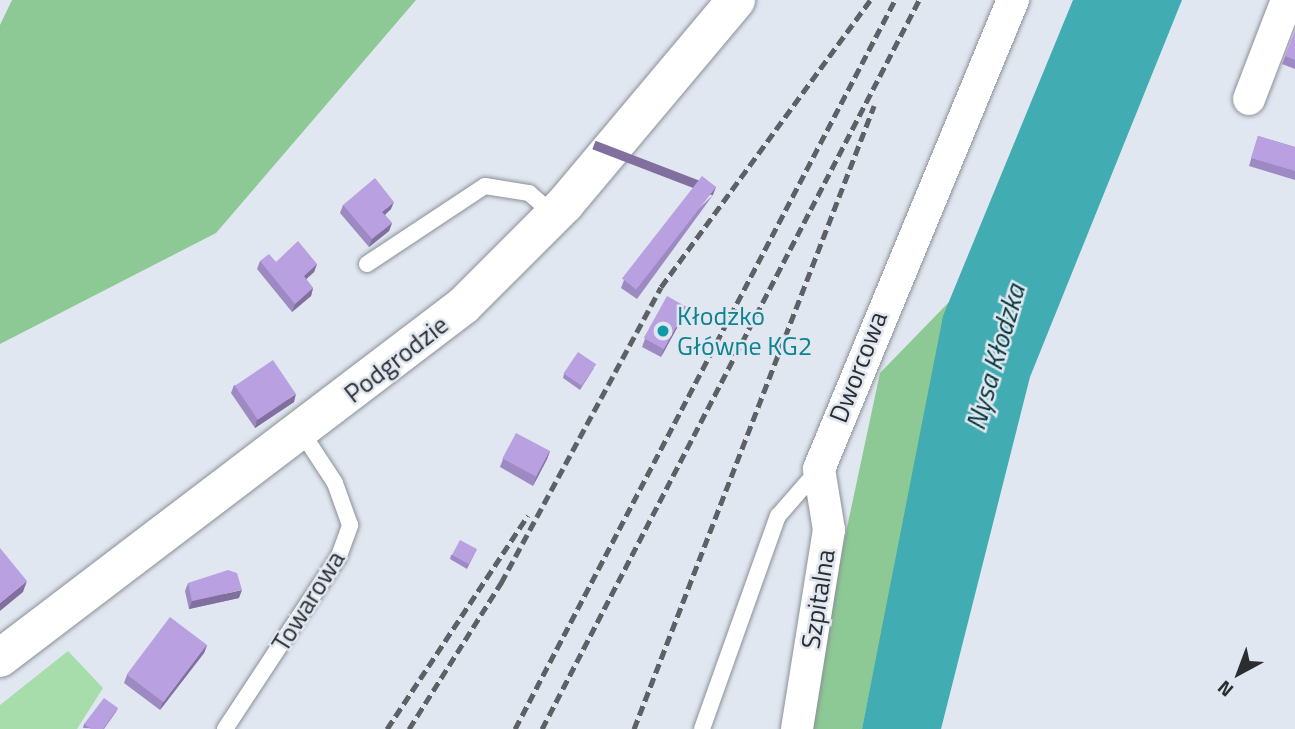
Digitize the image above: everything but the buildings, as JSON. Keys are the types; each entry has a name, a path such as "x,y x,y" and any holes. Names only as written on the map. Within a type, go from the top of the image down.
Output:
{"main road":[{"name":"Podgrodzie","path":"0,658 464,305 554,215 736,0"}],"street":[{"name":"Dworcowa","path":"819,469 1013,0"},
{"path":"1249,99 1287,0"},
{"name":"Szpitalna","path":"797,729 829,530 819,469"}],"lane":[{"path":"367,264 485,186 529,193 554,215"},
{"name":"Towarowa","path":"225,729 340,556 350,525 335,483 301,431"},
{"name":"Dworcowa","path":"702,729 778,516 819,469"}],"green space":[{"path":"12,0 416,0 216,233 0,344 0,25"},
{"path":"950,301 862,729 804,729 880,373"},
{"path":"68,651 103,688 77,729 0,729 0,705"}],"water":[{"name":"Nysa Kłodzka","path":"1073,0 1182,0 1030,377 941,729 862,729 943,316"}],"railway":[{"path":"409,729 501,583 661,287 870,0"},
{"path":"515,729 895,0"},
{"path":"542,729 919,0"},
{"path":"634,729 874,106"},
{"path":"387,729 528,515"}],"place":[{"name":"Kłodzko Główne KG2","path":"663,331"}]}
